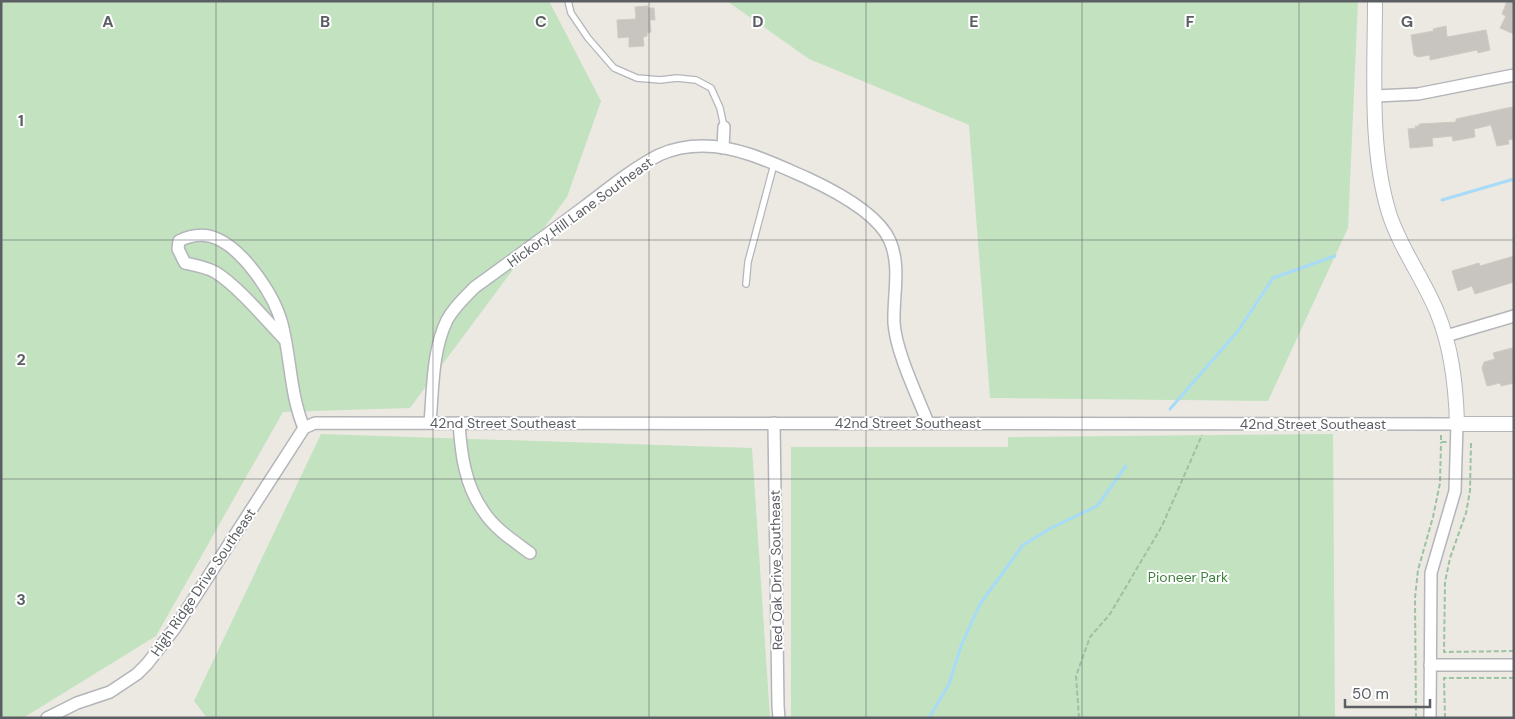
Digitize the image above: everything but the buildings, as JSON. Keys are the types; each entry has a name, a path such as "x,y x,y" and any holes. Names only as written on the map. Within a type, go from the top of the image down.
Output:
{"street":[{"path":"1375,1 1376,146 1381,182 1389,214 1437,311 1446,336 1456,392 1455,491 1431,573 1430,718"},
{"path":"1376,96 1418,94 1514,75"},
{"path":"723,148 724,127"},
{"name":"Hickory Hill Lane Southeast","path":"430,423 438,344 448,319 460,302 475,287 629,174 660,155 681,148 703,146 731,149 774,164 824,186 866,212 880,225 890,240 896,263 894,323 898,345 928,423"},
{"path":"285,340 235,289 215,272 186,263 178,250 179,241 192,235 210,236 230,246 249,266 272,298 282,324 285,340 298,414 304,428"},
{"path":"1446,336 1514,316"},
{"name":"42nd Street Southeast","path":"304,428 315,423 1514,424"},
{"path":"459,423 465,470 484,513 499,529 530,553"},
{"name":"Red Oak Drive Southeast","path":"774,423 779,718"},
{"name":"High Ridge Drive Southeast","path":"47,718 60,714 77,703 110,692 125,684 162,647 304,428"},
{"path":"1430,665 1514,665"}],"lane":[{"path":"568,1 571,13 588,38 614,68 637,78 696,80 711,88 720,108 724,127"},
{"path":"746,284 748,262 774,164"}],"path":[{"path":"1079,718 1076,676 1090,637 1110,614 1162,526 1206,424"},
{"path":"1441,433 1441,442 1448,442"},
{"path":"1466,442 1471,443 1470,491 1466,513 1450,558 1445,582 1444,652 1514,651"},
{"path":"1444,718 1444,678 1514,678"}],"green space":[{"path":"1,1 549,1 601,101 567,197 410,408 283,412 156,636 23,718 1,718"},
{"path":"727,1 1358,1 1348,228 1268,401 990,398 969,125 809,59"},
{"path":"321,434 752,448 770,718 207,718 194,701"},
{"name":"Pioneer Park","path":"1333,434 1335,718 791,718 791,447 1008,447 1008,437"}],"waterway":[{"path":"1442,200 1514,179"},
{"path":"1170,409 1238,331 1273,278 1335,256"},
{"path":"929,718 949,684 961,646 980,604 1023,545 1051,528 1097,506 1126,466"}]}
